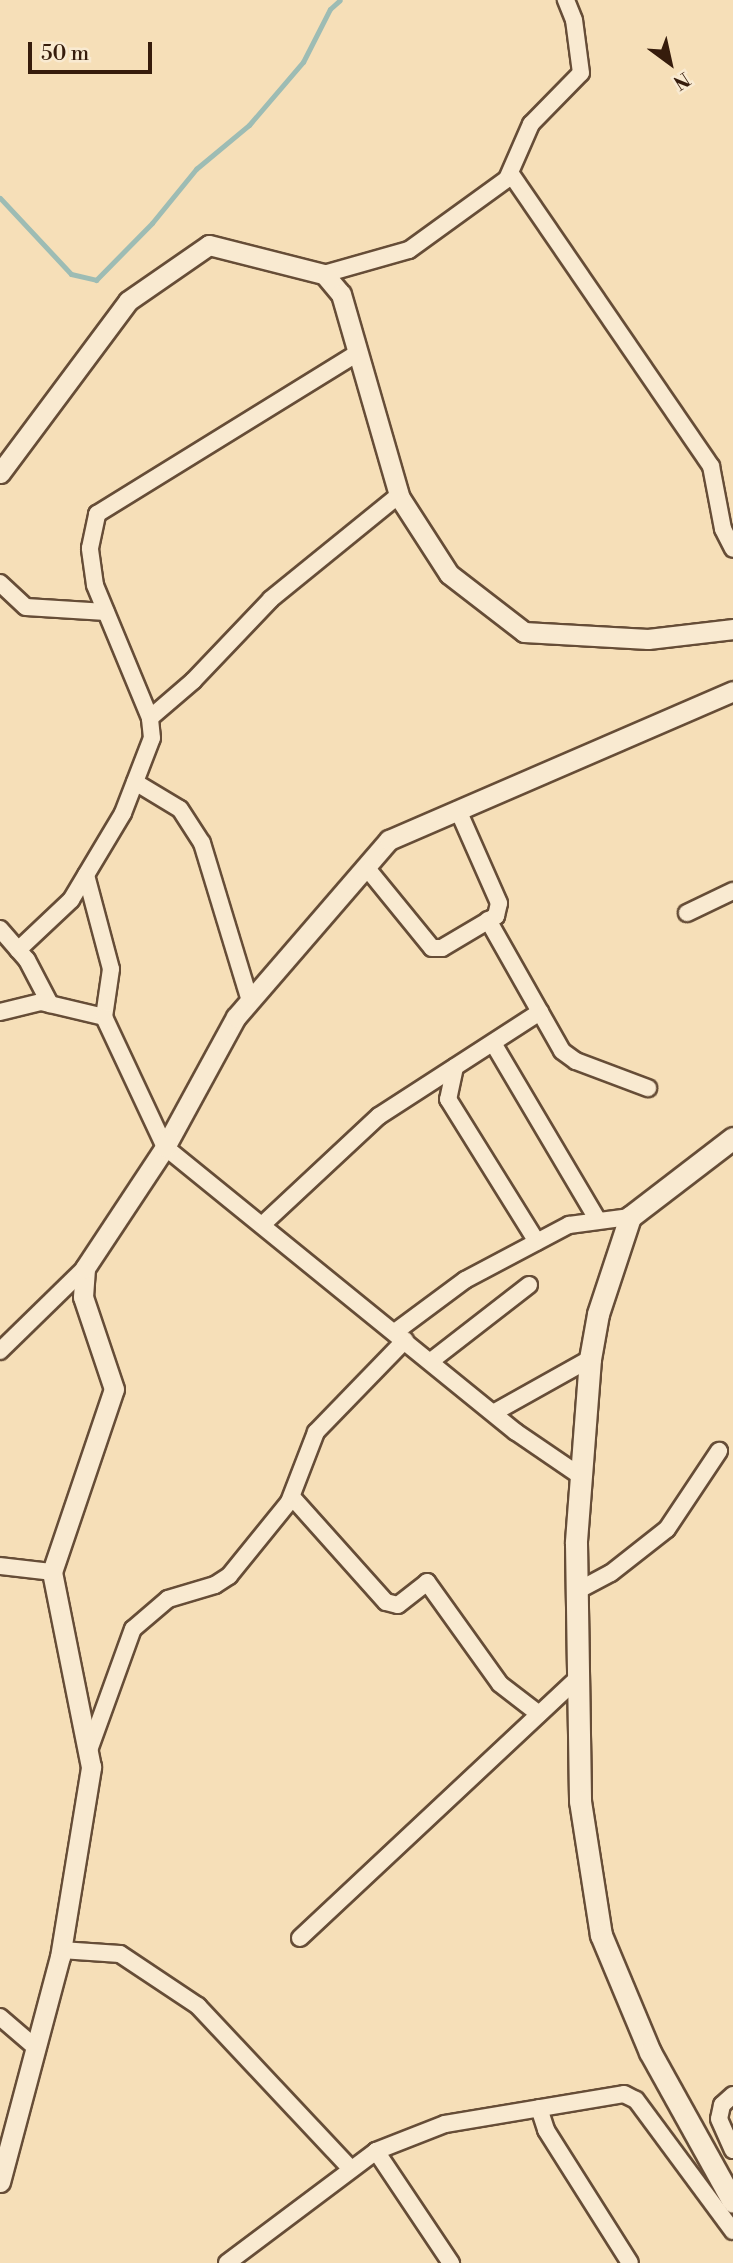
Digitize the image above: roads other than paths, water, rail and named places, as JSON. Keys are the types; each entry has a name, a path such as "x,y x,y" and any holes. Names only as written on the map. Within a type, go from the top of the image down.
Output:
{"main road":[{"path":"731,2200 650,2052 601,1935 580,1801 577,1591 590,1359 598,1314 630,1217 733,1138"}],"street":[{"path":"0,473 128,301 209,245 324,274 409,250 511,174 531,124 581,73 574,20 566,0"},
{"path":"511,174 711,466 723,528 733,549"},
{"path":"324,274 341,294 399,495 449,574 524,632 648,639 733,629"},
{"path":"18,950 66,905 86,875 123,813 152,738 150,718 95,585 90,548 97,514 358,353"},
{"path":"150,718 193,681 271,599 399,495"},
{"path":"0,583 26,607 106,612"},
{"path":"0,1351 85,1268 165,1147 236,1017 388,840 733,691"},
{"path":"135,782 180,809 202,843 250,1001"},
{"path":"366,867 428,946 442,948 488,920 499,912 499,903 458,810"},
{"path":"86,875 111,969 104,1017 165,1147 495,1412 582,1477"},
{"path":"687,913 733,891"},
{"path":"488,920 569,1057 648,1088"},
{"path":"0,929 18,950 50,1004"},
{"path":"0,1012 35,1002 104,1017"},
{"path":"262,1225 379,1116 540,1012"},
{"path":"493,1043 597,1219"},
{"path":"455,1068 447,1099 537,1242"},
{"path":"88,1753 133,1629 168,1600 215,1585 229,1576 292,1497 316,1432 400,1336 465,1280 569,1225 597,1219 630,1217"},
{"path":"0,2182 61,1950 91,1767 52,1572 114,1390 83,1297 85,1268"},
{"path":"431,1361 529,1285"},
{"path":"495,1412 590,1359"},
{"path":"577,1591 611,1573 667,1529 719,1451"},
{"path":"292,1497 386,1602 398,1605 427,1581 500,1684 539,1714"},
{"path":"0,1566 52,1572"},
{"path":"300,1938 578,1678"},
{"path":"61,1950 120,1954 198,2006 350,2168"},
{"path":"0,2017 36,2048"},
{"path":"733,2095 719,2112 733,2150"},
{"path":"227,2263 376,2151 436,2127 539,2108 633,2096 733,2231"},
{"path":"539,2108 546,2130 630,2263"},
{"path":"376,2151 451,2263"}],"waterway":[{"path":"0,198 71,274 96,280 152,223 196,169 249,125 303,62 330,9 340,0"}]}
